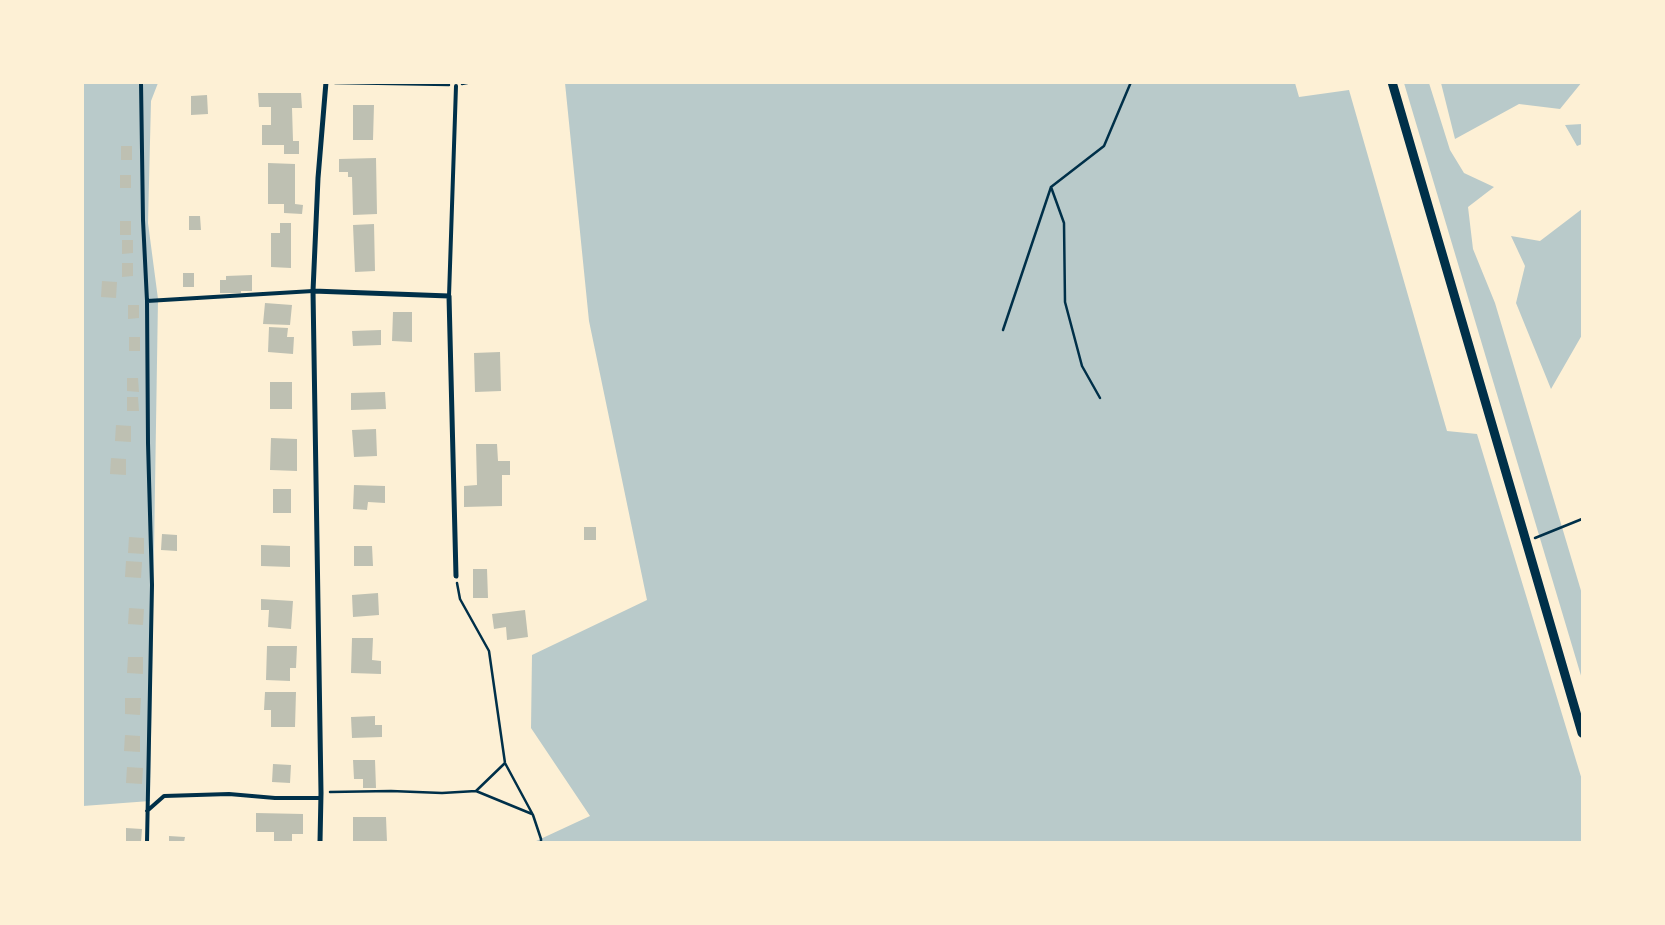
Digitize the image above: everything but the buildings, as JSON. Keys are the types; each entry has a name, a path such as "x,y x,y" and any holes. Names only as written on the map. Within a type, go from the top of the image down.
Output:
{"street":[{"path":"1392,82 1582,733"},
{"path":"320,842 321,795 313,291 318,178 326,83"},
{"path":"313,291 449,296 456,576"}],"lane":[{"path":"141,82 152,585 147,842"},
{"path":"449,296 456,86"},
{"path":"147,301 313,291"},
{"path":"148,811 164,796 229,794 274,798 321,795"}],"path":[{"path":"326,83 456,86 472,82"},
{"path":"1003,330 1051,187 1104,146 1131,82"},
{"path":"1051,187 1064,222 1065,302 1082,366 1100,398"},
{"path":"1526,541 1582,519"},
{"path":"456,576 460,599 490,651 505,763 533,815 541,839 540,842"},
{"path":"476,791 505,763"},
{"path":"321,795 391,790 442,793 476,791 533,815"}],"shaded area":[{"path":"1582,82 1560,109 1519,104 1455,139 1441,83"},
{"path":"83,83 158,83 151,101 148,223 158,299 150,801 83,806"},
{"path":"565,83 1295,83 1299,97 1349,90 1447,431 1477,434 1582,780 1582,842 534,842 590,816 531,728 532,655 647,600 589,321"},
{"path":"1404,83 1429,83 1450,150 1464,173 1494,187 1468,207 1473,249 1495,303 1582,594 1582,679"},
{"path":"1582,124 1582,144 1577,146 1565,125"},
{"path":"1582,209 1582,335 1551,389 1516,303 1525,266 1511,236 1540,241"}]}
